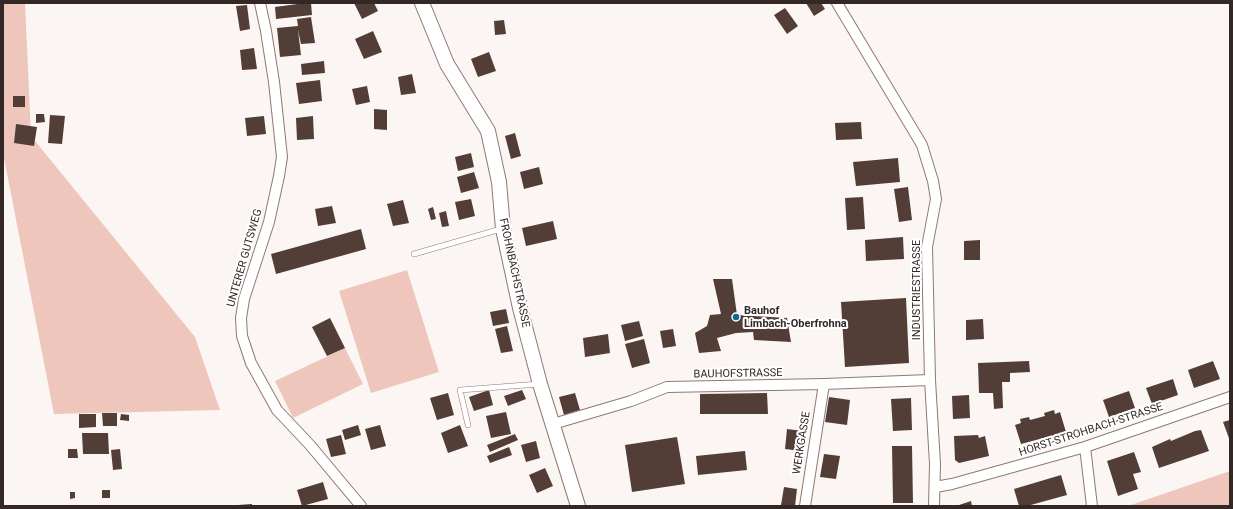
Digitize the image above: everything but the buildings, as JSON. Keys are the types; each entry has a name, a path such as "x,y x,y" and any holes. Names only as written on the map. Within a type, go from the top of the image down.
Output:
{"street":[{"name":"UNTERER GUTSWEG","path":"260,3 274,82 282,157 269,222 244,299 241,318 242,336 251,363 277,410 310,445 361,506"},
{"name":"FROHNBACHSTRASSE","path":"422,3 447,64 488,131 499,182 503,228 520,308 540,384 578,506"},
{"name":"INDUSTRIESTRASSE","path":"837,3 922,145 933,181 936,199 927,247 930,380 935,464 934,506"},
{"name":"BAUHOFSTRASSE","path":"553,424 631,401 667,387 930,380"},
{"name":"WERKGASSE","path":"805,506 824,384"},
{"name":"HORST-STROHBACH-STRASSE","path":"935,486 952,484 1085,447 1230,397"},
{"path":"1085,447 1092,506"}],"lane":[{"path":"414,254 503,228"},
{"path":"468,425 460,390 540,384"}],"shaded area":[{"path":"3,3 25,3 31,136 195,337 220,410 54,414 3,153"},
{"path":"407,270 439,372 371,393 339,291"},
{"path":"345,348 363,384 293,418 275,381"},
{"path":"1230,471 1230,506 1128,506"}],"place":[{"name":"Bauhof Limbach-Oberfrohna","path":"736,317"}]}
